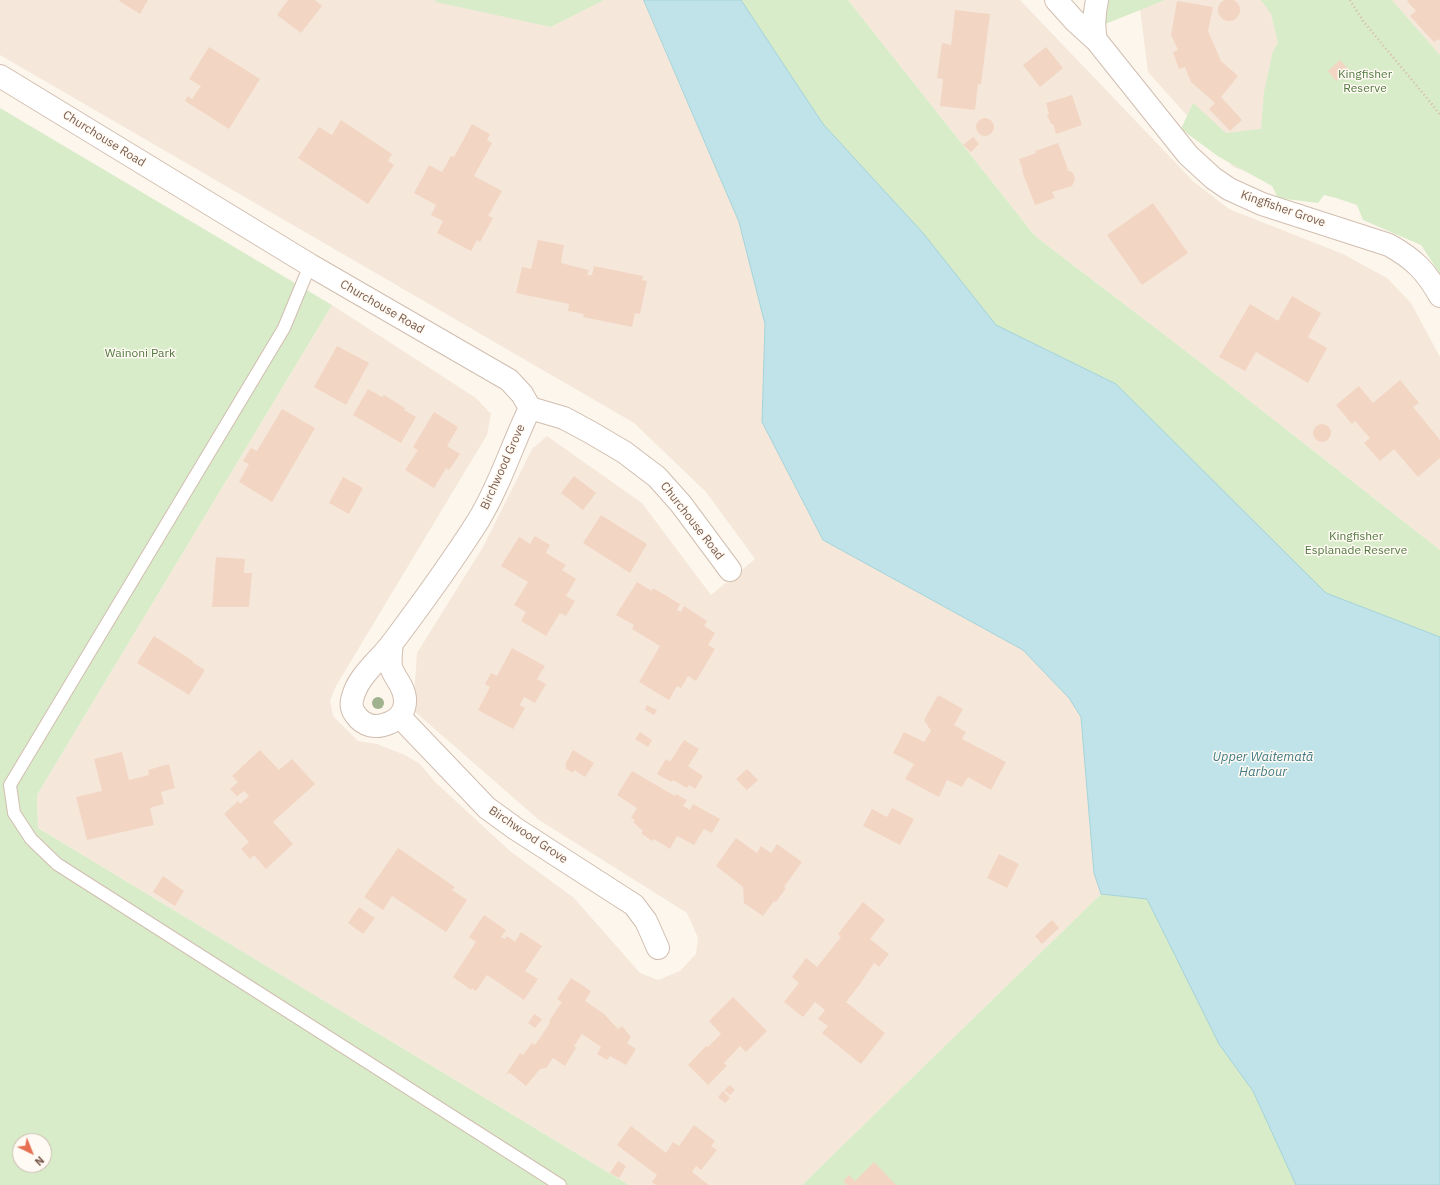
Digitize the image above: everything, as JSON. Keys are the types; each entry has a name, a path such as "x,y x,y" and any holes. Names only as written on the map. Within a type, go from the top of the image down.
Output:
{"street":[{"name":"Kingfisher Grove","path":"1056,0 1074,20 1096,40 1188,155 1213,178 1229,189 1262,204 1389,245 1405,254 1416,263 1427,274 1440,296"},
{"path":"1096,40 1093,29 1094,12 1097,0"},
{"name":"Churchouse Road","path":"0,76 310,265 508,380 522,394 530,408 564,418 624,452 657,477 681,504 730,570"},
{"name":"Birchwood Grove","path":"530,408 497,486 479,519 451,562 392,643 361,679 354,691 351,702 353,711 364,724 373,726 382,726 391,723 400,717 487,808 516,829 634,905 646,921 658,948"},
{"path":"392,643 392,668 405,695 406,703 404,711 400,717"}],"lane":[{"path":"310,265 284,328 10,785 14,813 31,839 57,864 560,1185"}],"path":[{"path":"1350,0 1363,21 1440,115"}],"shaded area":[{"path":"0,0 531,0 551,27 604,0 644,0 739,222 765,324 762,422 823,540 1023,650 1069,698 1081,717 1094,873 1101,894 802,1185 629,1185 38,828 37,795 332,305 476,398 491,414 487,435 336,686 330,701 333,716 358,741 377,744 405,755 420,764 435,782 510,851 574,898 640,973 658,980 680,971 696,954 698,938 687,913 539,820 413,710 417,653 483,547 532,449 547,436 642,503 711,595 755,559 706,492 634,423 0,55"},
{"path":"848,0 1020,0 1194,182 1229,209 1343,254 1387,278 1411,303 1440,357 1440,550 1204,365 1035,236"},
{"path":"1165,0 1267,0 1292,94 1301,191 1233,167 1148,72 1140,9"},
{"path":"1392,0 1440,0 1440,55"}],"green space":[{"path":"435,0 604,0 551,27 436,2"},
{"name":"Upper Waitematā Harbour","path":"644,0 848,0 1035,236 1204,365 1440,550 1440,1185 802,1185 1101,894 1094,873 1081,717 1069,698 1023,650 823,540 762,422 765,324 739,222"},
{"path":"1109,0 1165,0 1105,24"},
{"name":"Kingfisher Reserve","path":"1261,0 1392,0 1440,55 1440,274 1421,245 1363,220 1357,205 1324,195 1318,203 1278,198 1272,186 1219,157 1181,129 1193,103 1226,133 1261,129 1264,92 1273,51 1278,43 1271,14"},
{"name":"Wainoni Park","path":"0,108 332,305 37,795 38,828 629,1185 0,1185"}],"water":[{"name":"Upper Waitematā Harbour","path":"644,0 741,0 823,124 923,233 996,325 1116,384 1326,593 1440,637 1440,1185 1296,1185 1253,1091 1219,1044 1147,899 1101,894 1094,873 1081,717 1069,698 1023,650 823,540 762,422 765,324 739,222"}],"building":[{"path":"1229,-1 1237,2 1240,10 1237,18 1229,21 1221,18 1218,10 1221,2"},
{"path":"148,0 140,14 119,1"},
{"path":"288,0 315,0 322,6 301,33 277,15"},
{"path":"1440,0 1440,41 1438,39 1434,42 1410,16 1416,11 1407,1"},
{"path":"1177,1 1213,7 1208,31 1221,61 1238,76 1221,97 1242,120 1230,131 1209,109 1215,103 1191,82 1185,67 1179,69 1173,52 1178,50 1171,35"},
{"path":"955,10 990,14 981,84 978,84 975,110 940,106 943,79 937,78 942,43 951,45"},
{"path":"209,47 260,79 229,129 185,101 188,96 192,99 201,86 189,79"},
{"path":"1046,47 1063,68 1040,87 1023,65"},
{"path":"1340,60 1349,70 1336,81 1328,71"},
{"path":"1072,95 1082,125 1056,134 1053,124 1051,124 1047,115 1049,114 1046,103"},
{"path":"985,118 991,121 994,127 991,133 985,136 979,133 976,127 979,121"},
{"path":"341,120 392,154 388,161 394,165 368,204 298,158 319,127 332,135"},
{"path":"472,124 490,134 487,140 492,143 474,176 502,191 488,216 493,218 480,242 477,240 471,251 437,233 443,221 431,215 436,205 414,193 429,165 442,172 451,156 454,157"},
{"path":"973,137 979,144 971,152 963,145"},
{"path":"1058,143 1068,169 1066,169 1073,173 1075,179 1072,186 1052,192 1055,198 1035,205 1019,159 1036,153 1035,151"},
{"path":"1153,203 1188,253 1142,285 1107,235"},
{"path":"538,240 564,245 561,263 589,270 587,275 592,275 594,266 643,276 642,280 647,281 640,314 635,313 632,327 583,317 584,314 568,311 569,304 516,293 522,267 531,269"},
{"path":"1292,296 1321,313 1308,337 1327,348 1308,383 1256,352 1245,371 1219,357 1250,304 1278,321"},
{"path":"337,346 369,363 346,405 314,387"},
{"path":"1400,380 1419,403 1413,407 1440,440 1440,458 1418,477 1394,449 1380,461 1364,443 1370,438 1355,421 1352,424 1336,405 1359,386 1373,403"},
{"path":"368,389 382,397 384,395 416,417 401,443 353,415"},
{"path":"282,409 315,428 272,502 239,482 249,464 243,461 251,448 257,451"},
{"path":"434,412 458,427 447,446 460,454 449,470 446,468 434,488 405,470 418,450 413,447"},
{"path":"1322,424 1328,427 1331,433 1328,439 1322,442 1316,439 1313,433 1316,427"},
{"path":"574,476 596,493 583,510 561,493"},
{"path":"343,477 363,488 349,514 329,503"},
{"path":"601,515 647,544 630,573 583,543"},
{"path":"535,536 550,545 546,553 566,565 562,570 576,579 566,596 575,601 566,616 560,613 546,636 521,621 526,612 514,605 528,582 501,566 519,537 530,544"},
{"path":"216,557 245,559 244,573 252,573 249,607 212,607"},
{"path":"637,582 652,591 653,588 680,604 677,610 681,612 684,606 707,621 704,626 715,633 708,645 715,649 696,681 688,676 681,688 677,686 669,700 639,682 660,646 632,629 634,625 616,615"},
{"path":"154,636 205,670 189,695 137,663"},
{"path":"512,648 545,666 537,679 546,684 535,703 524,697 520,705 525,708 513,729 478,710 490,687 485,684 491,673 497,676"},
{"path":"938,695 963,709 954,725 966,732 962,739 1006,762 991,790 968,777 962,787 947,780 939,797 905,779 914,764 893,753 904,732 924,742 931,731 924,720"},
{"path":"647,705 657,710 654,715 645,710"},
{"path":"640,732 652,740 648,747 635,739"},
{"path":"684,740 699,749 688,766 703,776 695,789 689,785 687,788 673,780 671,782 657,774 666,759 670,762"},
{"path":"260,750 279,770 292,759 315,784 273,822 293,844 266,869 254,855 250,859 241,849 249,842 224,814 238,801 240,804 249,796 244,791 237,796 230,789 238,782 232,776"},
{"path":"573,750 594,763 585,777 574,770 573,773 565,768 567,766 565,765"},
{"path":"122,752 129,780 149,775 148,770 169,764 175,788 161,792 164,804 150,808 154,825 87,840 76,797 102,791 94,759"},
{"path":"747,769 758,780 747,790 736,779"},
{"path":"632,771 675,796 676,794 687,800 683,806 690,810 693,804 720,819 712,833 704,829 694,845 677,836 670,849 654,839 652,841 641,833 643,831 633,822 635,820 631,818 637,808 617,795"},
{"path":"892,808 914,819 900,845 863,826 872,809 887,817"},
{"path":"736,838 757,853 761,846 771,853 777,844 802,862 784,887 786,888 776,902 774,901 763,916 744,903 743,887 716,866"},
{"path":"398,848 455,887 452,890 467,900 446,932 392,896 383,910 364,897"},
{"path":"999,854 1019,864 1007,888 987,878"},
{"path":"163,876 184,891 175,906 153,892"},
{"path":"863,902 885,920 870,939 889,954 879,967 874,963 846,1002 885,1033 861,1064 822,1033 828,1026 818,1019 825,1010 815,1002 803,1017 784,1002 799,983 792,977 806,958 817,967 841,937 838,934"},
{"path":"359,907 375,918 363,934 348,923"},
{"path":"484,915 506,930 501,937 505,939 507,936 515,942 521,932 542,946 525,971 538,979 524,1000 487,975 476,991 472,988 471,990 453,977 476,942 469,937"},
{"path":"1052,920 1059,928 1042,944 1035,936"},
{"path":"571,978 591,991 585,1001 604,1014 618,1029 622,1026 631,1037 627,1043 636,1049 626,1065 610,1056 607,1060 597,1054 601,1047 582,1034 574,1046 576,1048 565,1066 553,1058 546,1068 540,1069 526,1086 510,1073 506,1074 520,1053 523,1055 532,1043 535,1045 550,1023 549,1021 562,1002 557,999"},
{"path":"733,997 767,1031 746,1052 740,1046 724,1063 727,1066 708,1085 688,1065 706,1046 708,1047 721,1034 709,1021"},
{"path":"534,1014 542,1019 535,1028 528,1023"},
{"path":"730,1085 735,1090 730,1095 724,1090"},
{"path":"723,1091 730,1098 725,1103 718,1097"},
{"path":"694,1125 715,1141 711,1146 717,1150 701,1170 696,1166 692,1172 709,1185 656,1185 652,1182 657,1175 617,1145 631,1126 666,1153 673,1142 679,1146"},
{"path":"618,1161 626,1166 619,1178 610,1173"},
{"path":"874,1162 896,1185 847,1185 843,1181 849,1175 855,1181"}],"park label":[{"name":"Kingfisher Esplanade Reserve","path":"1356,544"}]}
